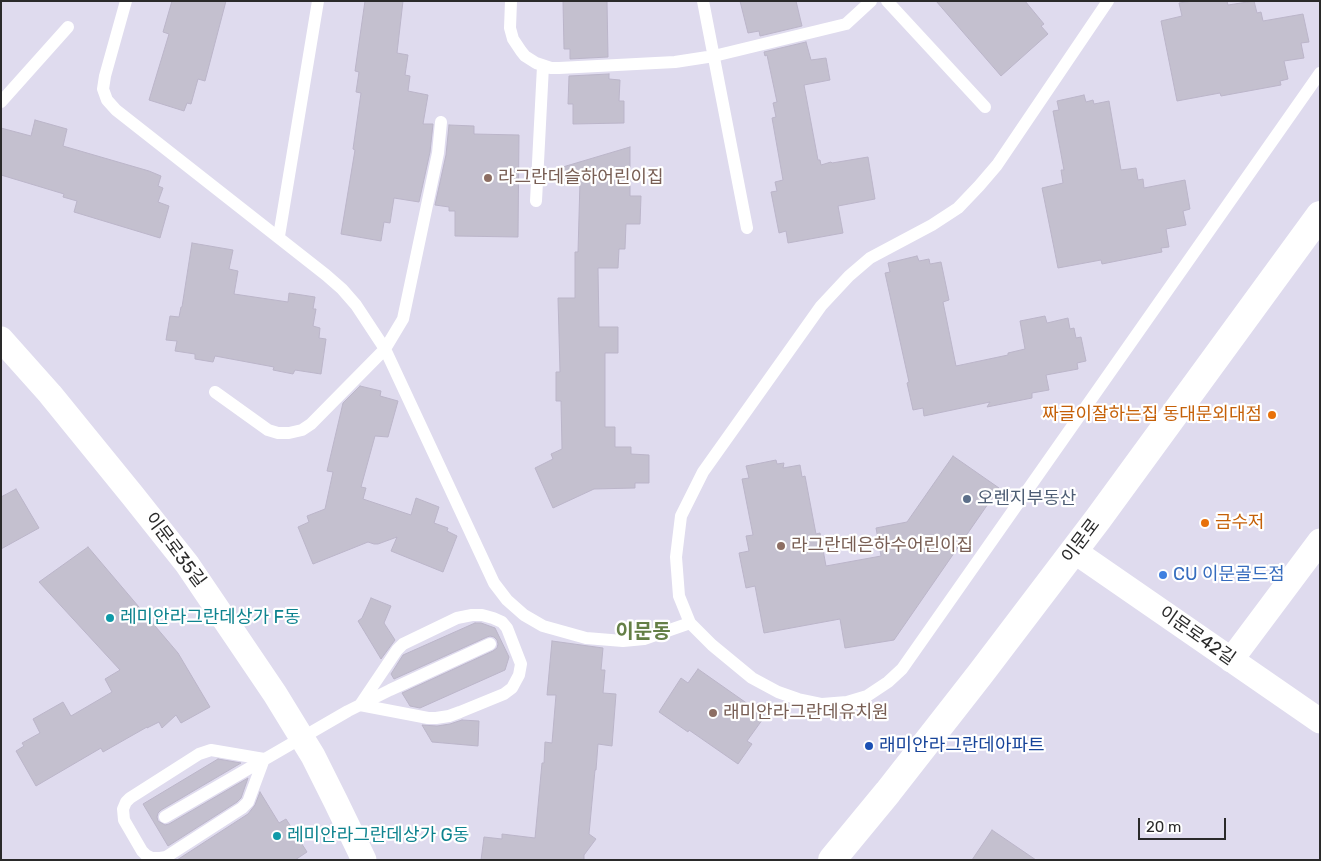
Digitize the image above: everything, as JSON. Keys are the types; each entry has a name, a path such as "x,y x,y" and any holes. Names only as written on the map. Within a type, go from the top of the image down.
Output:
{"main road":[{"name":"이문로","path":"832,860 888,792 1074,551 1318,221"}],"street":[{"name":"이문로35길","path":"1,339 134,496 187,564 275,694 313,756 364,860"},
{"path":"1231,660 1320,541"},
{"name":"이문로42길","path":"1074,551 1320,721"}],"lane":[{"path":"126,1 105,76 103,89 108,100 116,110 326,274 356,304 385,349 494,583 507,600 524,615 543,626 586,638 623,641 644,639 690,623"},
{"path":"279,236 318,1"},
{"path":"511,1 510,28 516,45 525,56 543,66 559,68 675,62 714,56 846,24 872,1"},
{"path":"703,1 747,228"},
{"path":"887,1 985,108"},
{"path":"1108,1 996,165 979,186 958,208 932,225 870,258 821,306 703,472 681,516 676,557 679,596 690,623 712,645 752,678 778,692 822,704 847,702 867,696 888,682 902,669 1320,73"},
{"path":"1,102 68,27"},
{"path":"536,201 543,66"},
{"path":"215,392 268,430 278,433 295,432 311,424 385,349 403,319 438,153 441,122"},
{"path":"482,614 502,622 507,628 521,664 516,682 504,694 449,716 428,718 360,705 397,650 404,644 456,618 482,614"},
{"path":"165,817 360,705 490,644"},
{"path":"211,750 264,759 248,802 242,808 166,856 152,858 142,851 124,820 123,809 130,798 206,751 211,750"}],"building":[{"path":"172,1 226,1 205,81 198,79 191,104 187,103 184,111 149,100 169,34 163,32"},
{"path":"365,1 403,1 397,53 408,55 405,75 410,76 408,91 428,95 423,124 433,124 430,152 419,202 394,198 390,223 384,222 381,241 341,234 355,150 353,149 361,93 356,92 359,72 355,71"},
{"path":"563,1 607,1 608,57 570,59 570,49 564,49"},
{"path":"740,1 796,1 802,26 760,36 759,31 748,33"},
{"path":"936,1 1025,1 1044,24 1041,26 1048,34 1001,76"},
{"path":"1227,1 1228,5 1254,1 1257,13 1261,12 1263,21 1303,14 1309,42 1301,43 1304,58 1284,61 1288,79 1280,81 1281,85 1221,96 1220,93 1177,101 1161,21 1182,16 1179,3"},
{"path":"806,42 811,60 826,58 830,80 804,85 818,160 820,160 821,165 868,157 875,199 838,206 843,233 788,243 786,231 779,233 771,192 777,191 775,182 783,180 772,118 776,117 773,103 777,102 767,55 765,56 764,52"},
{"path":"609,74 609,79 620,80 619,101 624,101 624,123 573,124 573,104 568,104 569,76"},
{"path":"1084,95 1086,102 1093,100 1094,104 1109,101 1121,170 1136,168 1138,180 1143,179 1144,188 1185,180 1190,209 1183,211 1186,225 1166,229 1169,247 1161,248 1162,252 1102,264 1101,260 1058,268 1042,188 1063,183 1061,170 1064,170 1053,111 1059,110 1057,101"},
{"path":"35,120 67,129 63,146 161,176 158,186 163,188 158,202 169,206 160,238 74,212 77,201 63,197 64,194 1,175 1,128 31,136"},
{"path":"449,125 474,126 474,134 519,135 518,237 455,236 455,211 449,211 449,207 435,205 446,155"},
{"path":"630,147 630,196 641,196 640,224 626,224 625,249 619,249 618,268 598,268 599,327 618,327 618,353 605,353 605,427 615,427 615,447 631,447 631,454 649,455 649,483 635,483 635,488 594,489 553,508 535,468 553,459 551,454 562,449 561,401 556,401 556,372 560,372 558,298 575,298 575,252 578,252 580,181 545,180 546,172"},
{"path":"192,243 233,250 229,269 238,271 234,294 288,302 289,293 315,297 313,309 316,309 313,326 320,328 319,338 326,339 321,374 295,370 293,374 273,370 274,367 215,356 213,362 195,359 195,354 175,351 177,341 166,340 170,316 179,317 182,307"},
{"path":"917,256 919,261 929,259 930,264 941,262 949,300 943,302 956,366 1008,355 1008,353 1025,349 1020,321 1045,316 1047,323 1068,318 1070,329 1074,328 1076,338 1081,337 1086,361 1077,363 1078,369 1046,375 1049,390 1032,393 1032,398 987,407 990,402 924,416 923,408 913,410 907,383 909,382 885,273 890,272 888,263"},
{"path":"360,386 381,391 380,396 398,401 388,437 375,436 361,487 366,488 363,499 411,515 416,498 439,507 434,523 448,528 447,531 457,536 443,572 391,551 397,537 378,544 368,542 313,564 298,527 309,522 307,516 325,509 333,472 327,471 343,403"},
{"path":"953,456 999,488 894,640 845,648 840,619 764,633 755,586 746,588 739,553 749,551 746,536 753,535 742,479 749,478 746,466 776,460 777,464 784,463 783,468 800,465 802,477 805,476 816,534 820,533 826,566 881,556 876,528 907,522"},
{"path":"16,489 39,528 1,549 1,497"},
{"name":"레미안라그란데상가 F동","path":"88,547 178,653 210,707 181,723 176,715 162,728 159,722 147,727 103,752 101,748 36,786 16,751 24,746 22,743 40,733 33,719 63,702 71,716 112,692 105,679 120,670 39,582"},
{"path":"371,598 391,606 384,623 395,640 381,659 358,621 362,618"},
{"path":"475,623 495,628 509,657 505,670 420,708 410,706 402,693 493,651 497,648 498,644 494,637 487,637 394,679 391,674 403,655"},
{"path":"552,641 603,648 601,670 605,670 603,693 616,694 612,746 598,744 589,834 596,839 584,855 584,860 481,860 484,837 502,839 502,834 535,838 545,742 552,743 556,695 547,695"},
{"path":"698,669 765,716 747,741 752,744 738,764 659,712 681,678 688,683"},
{"path":"462,720 479,721 478,746 432,742 422,725 437,726"},
{"path":"218,759 241,763 161,810 158,813 158,821 165,825 169,824 248,778 241,798 168,846 143,804"},
{"path":"260,792 279,823 286,819 307,852 295,860 177,860 248,814 255,805"},
{"path":"992,830 1036,860 972,860"}],"place":[{"name":"라그란데슬하어린이집","path":"488,178"},
{"name":"짜글이잘하는집 동대문외대점","path":"1272,415"},
{"name":"오렌지부동산","path":"967,499"},
{"name":"금수저","path":"1205,523"},
{"name":"라그란데은하수어린이집","path":"781,546"},
{"name":"CU 이문골드점","path":"1163,575"},
{"name":"레미안라그란데상가 F동","path":"110,618"},
{"name":"래미안라그란데유치원","path":"713,713"},
{"name":"래미안라그란데아파트","path":"869,746"},
{"name":"레미안라그란데상가 G동","path":"277,836"}],"district":[{"name":"이문동","path":"643,632"}]}
